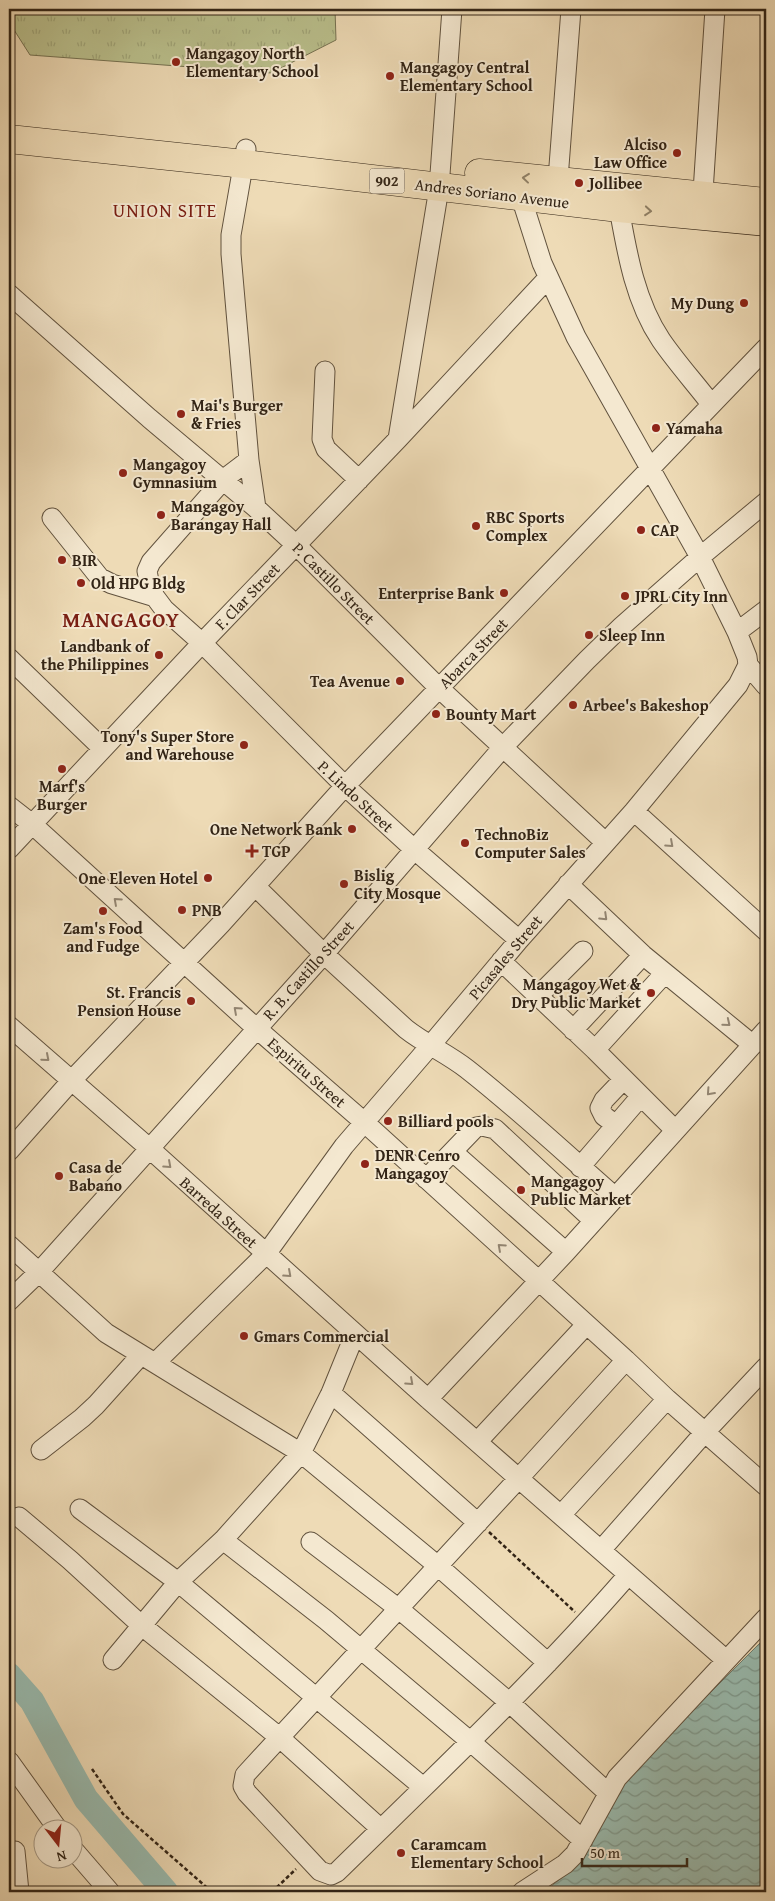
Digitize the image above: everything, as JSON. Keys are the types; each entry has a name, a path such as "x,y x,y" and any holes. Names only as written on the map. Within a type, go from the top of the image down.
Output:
{"highway":[{"name":"Andres Soriano Avenue","path":"9,124 245,157"},
{"name":"Andres Soriano Avenue","path":"9,139 245,157 702,206 766,222"},
{"name":"Andres Soriano Avenue","path":"440,178 521,197 557,191 619,208 766,202"}],"street":[{"path":"398,439 440,178 452,9"},
{"path":"557,191 571,9"},
{"path":"702,206 715,9"},
{"path":"245,157 231,235 231,254 249,460 256,508"},
{"path":"521,197 536,248 576,337 700,557 736,632 747,657 748,665 766,686"},
{"path":"619,208 631,268 648,315 661,340 711,404"},
{"name":"F. Clar Street","path":"9,849 102,748 398,439 548,278"},
{"name":"P. Castillo Street","path":"9,294 149,418 256,508 296,545 439,688 504,746 605,842"},
{"name":"Abarca Street","path":"9,1151 72,1080 185,962 345,786 766,348"},
{"path":"324,371 322,440 330,454 359,480"},
{"path":"155,598 148,576 148,567 224,480 249,460"},
{"name":"R. B. Castillo Street","path":"9,1301 39,1272 324,954 504,746 587,660 700,557 766,502"},
{"path":"52,518 100,578 112,584 155,598"},
{"name":"P. Lindo Street","path":"155,598 345,786 415,850 519,940"},
{"path":"736,632 766,610"},
{"path":"9,658 102,748"},
{"name":"Picasales Street","path":"41,1450 89,1412 266,1254 364,1122 519,940 634,811 738,685 748,665"},
{"name":"Espiritu Street","path":"9,806 32,824 256,1028 364,1122 667,1399 766,1486"},
{"path":"634,811 766,931"},
{"path":"568,884 643,955 752,1044"},
{"path":"255,886 324,954 406,1029 430,1046 449,1056 480,1080 615,1197"},
{"path":"538,996 583,951"},
{"path":"573,1030 643,955"},
{"path":"501,961 595,1050 675,1130"},
{"path":"595,1050 665,973"},
{"name":"Barreda Street","path":"9,1026 149,1148 428,1399 726,1660"},
{"path":"428,1399 537,1280 566,1252 766,1030"},
{"path":"616,1125 604,1116 600,1108 604,1100 624,1079"},
{"path":"580,1167 641,1096"},
{"path":"426,1179 476,1128 482,1126 495,1129 593,1220"},
{"path":"453,1152 566,1252"},
{"path":"9,1245 106,1333 301,1453 438,1566 548,1664"},
{"path":"478,1441 586,1325"},
{"path":"113,1660 178,1582 224,1540 301,1453 332,1394 356,1334"},
{"path":"626,1360 362,1650 278,1737 245,1776 243,1786 247,1793 320,1871 331,1875 337,1872 510,1703 586,1623 628,1575"},
{"path":"601,1550 705,1432 766,1367"},
{"path":"332,1394 478,1523"},
{"path":"561,1515 667,1399"},
{"path":"80,1509 178,1582 423,1787"},
{"path":"19,1517 70,1560 141,1625 278,1737 381,1829"},
{"path":"224,1540 362,1650 583,1840"},
{"path":"311,1542 399,1609 510,1703 608,1793"},
{"path":"522,1892 564,1864 574,1854 608,1793 627,1766 766,1618"},
{"path":"9,1761 50,1818"},
{"path":"15,1851 19,1892"},
{"path":"82,1860 110,1892"}],"path":[{"path":"478,1523 586,1623"},
{"path":"92,1769 123,1814 212,1892"},
{"path":"272,1892 308,1858"}],"green space":[{"path":"9,9 335,9 336,40 271,73 30,55 9,22"}],"water":[{"path":"766,1637 766,1892 544,1892 570,1871 621,1787 678,1725"}],"waterway":[{"path":"9,1675 32,1701 86,1799 166,1892"}],"place":[{"name":"Mangagoy North Elementary School","path":"176,62"},
{"name":"Mangagoy Central Elementary School","path":"390,76"},
{"name":"Alciso Law Office","path":"677,153"},
{"name":"Jollibee","path":"579,183"},
{"name":"My Dung","path":"744,303"},
{"name":"Mai's Burger & Fries","path":"181,414"},
{"name":"Yamaha","path":"656,428"},
{"name":"Mangagoy Gymnasium","path":"123,473"},
{"name":"Mangagoy Barangay Hall","path":"161,515"},
{"name":"RBC Sports Complex","path":"476,526"},
{"name":"CAP","path":"641,530"},
{"name":"BIR","path":"62,560"},
{"name":"Old HPG Bldg","path":"81,583"},
{"name":"Enterprise Bank","path":"504,593"},
{"name":"JPRL City Inn","path":"625,596"},
{"name":"Sleep Inn","path":"589,635"},
{"name":"Landbank of the Philippines","path":"159,655"},
{"name":"Tea Avenue","path":"400,681"},
{"name":"Arbee's Bakeshop","path":"573,705"},
{"name":"Bounty Mart","path":"436,714"},
{"name":"Tony's Super Store and Warehouse","path":"244,745"},
{"name":"Marf's Burger","path":"62,769"},
{"name":"One Network Bank","path":"352,829"},
{"name":"TechnoBiz Computer Sales","path":"465,843"},
{"name":"TGP","path":"252,851"},
{"name":"One Eleven Hotel","path":"208,878"},
{"name":"Bislig City Mosque","path":"344,884"},
{"name":"PNB","path":"182,910"},
{"name":"Zam's Food and Fudge","path":"103,911"},
{"name":"Mangagoy Wet & Dry Public Market","path":"651,993"},
{"name":"St. Francis Pension House","path":"191,1001"},
{"name":"Billiard pools","path":"388,1121"},
{"name":"DENR Cenro Mangagoy","path":"365,1164"},
{"name":"Casa de Babano","path":"59,1176"},
{"name":"Mangagoy Public Market","path":"521,1190"},
{"name":"Gmars Commercial","path":"244,1336"},
{"name":"Caramcam Elementary School","path":"401,1853"}],"district":[{"name":"UNION SITE","path":"165,210"},
{"name":"MANGAGOY","path":"121,620"}]}
